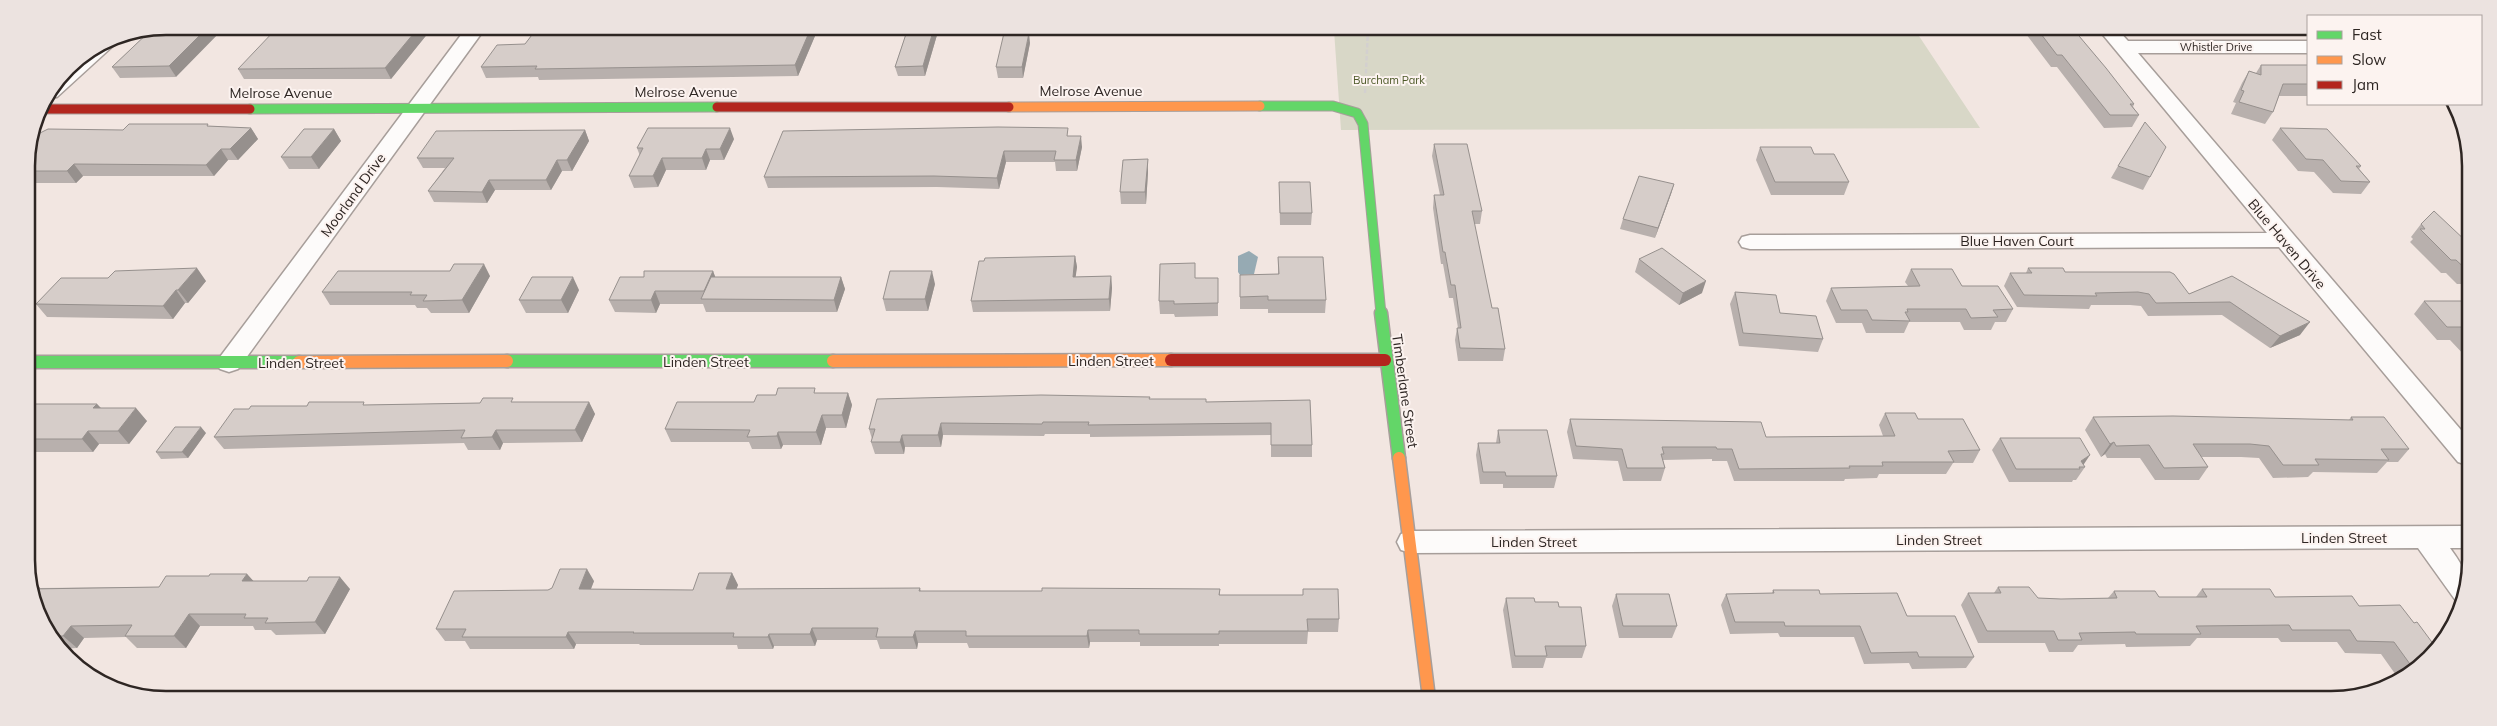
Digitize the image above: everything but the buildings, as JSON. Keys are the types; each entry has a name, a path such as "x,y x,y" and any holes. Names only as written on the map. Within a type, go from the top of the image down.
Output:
{"street":[{"name":"Moorland Drive","path":"229,364 471,35"},
{"name":"Blue Haven Drive","path":"2112,35 2283,240 2462,449"},
{"name":"Whistler Drive","path":"2123,48 2307,47"},
{"name":"Melrose Avenue","path":"49,109 1333,106 1357,113"},
{"name":"Timberlane Street","path":"1357,113 1363,124 1385,360 1411,542 1428,691"},
{"name":"Blue Haven Court","path":"1750,242 2283,240"},
{"name":"Linden Street","path":"35,362 229,364 1385,360"},
{"name":"Linden Street","path":"1411,542 2462,537"},
{"path":"2424,538 2460,584"}],"path":[{"path":"1357,113 1365,109 1368,35"}],"green space":[{"name":"Burcham Park","path":"1334,35 1918,35 1980,128 1341,130"}],"water":[{"path":"1249,251 1258,257 1254,274 1240,275 1238,272 1238,256"}],"traffic: fast":[{"path":"1260,106 1333,106 1357,113 1363,124 1385,360 1399,458"},
{"path":"250,109 717,107"},
{"path":"507,361 833,361"},
{"path":"35,362 299,362"}],"traffic: slow":[{"path":"1009,107 1260,106"},
{"path":"833,361 1171,360"},
{"path":"299,362 507,361"},
{"path":"1399,458 1428,691"}],"traffic: jam":[{"path":"717,107 1009,107"},
{"path":"48,109 250,109"},
{"path":"1171,360 1385,360"}]}
